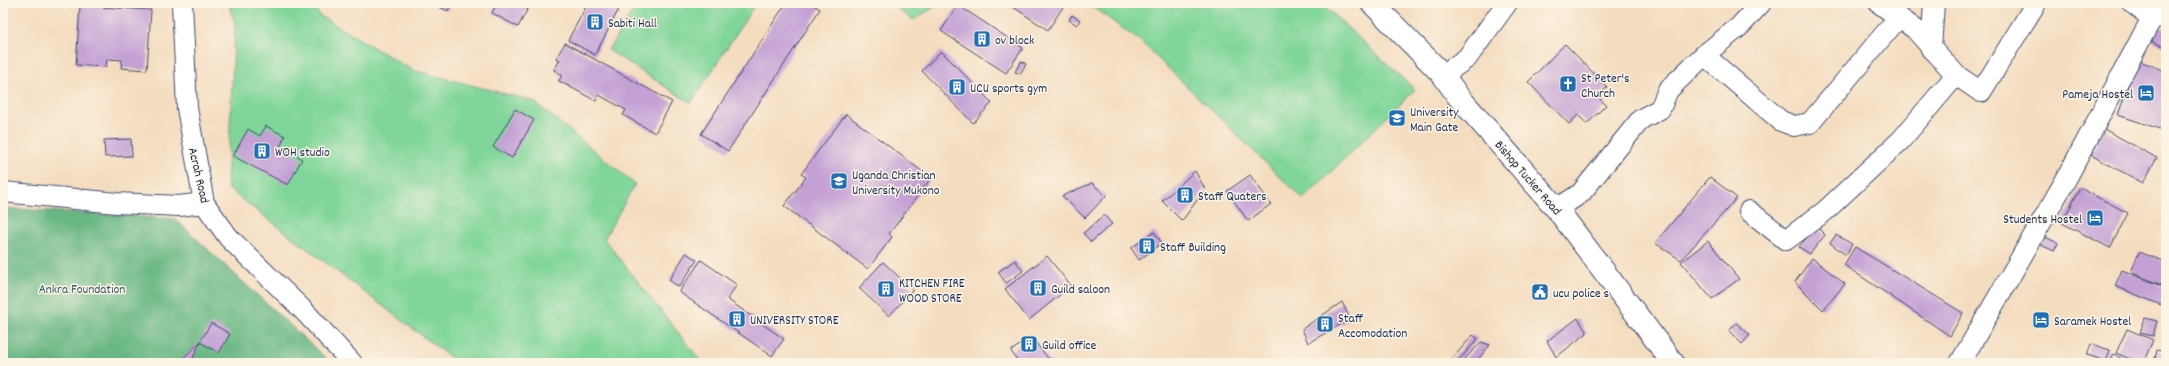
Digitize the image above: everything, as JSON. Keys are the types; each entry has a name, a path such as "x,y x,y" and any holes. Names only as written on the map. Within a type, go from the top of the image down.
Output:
{"main road":[{"name":"Bishop Tucker Road","path":"1372,3 1443,75 1458,96 1557,209 1673,363"}],"street":[{"name":"Acrah Road","path":"182,3 187,108 204,203 230,238 305,312 352,363"},
{"path":"1443,75 1466,58 1507,3"},
{"path":"1557,209 1581,193 1610,155 1641,119 1660,109 1668,90 1704,55 1740,26 1761,3"},
{"path":"1879,3 1915,29 1931,49 1956,75 1981,92 2036,3"},
{"path":"1931,49 1934,3"},
{"path":"1960,363 2159,18 2132,3"},
{"path":"1704,55 1781,121 1794,126 1810,123 1898,18"},
{"path":"1749,211 1786,240 1824,211 1901,140 1956,75"},
{"path":"3,192 117,203 191,206 204,203"}],"green space":[{"path":"230,3 311,3 320,16 412,70 533,101 635,184 604,239 702,363 458,363 227,188 235,23 230,9"},
{"path":"638,3 756,3 691,103 608,50"},
{"path":"890,3 941,3 913,20"},
{"path":"1087,3 1321,3 1415,90 1303,199 1140,41"},
{"name":"Ankra Foundation","path":"3,208 175,219 331,363 3,363"}],"building":[{"path":"430,3 451,3 448,11"},
{"path":"497,3 531,3 518,27 492,13"},
{"name":"Sabiti Hall","path":"588,3 622,3 595,55 568,40"},
{"path":"786,3 810,3 820,9 728,151 701,134"},
{"name":"ov block","path":"1007,3 1063,3 1065,4 1048,30"},
{"name":"ov block","path":"958,5 1023,48 1006,73 941,31"},
{"path":"80,6 151,10 147,70 121,68 122,60 107,59 106,67 76,65"},
{"path":"1072,15 1080,20 1077,25 1069,20"},
{"path":"2158,26 2166,29 2166,47 2152,42"},
{"path":"565,43 672,102 655,133 623,115 626,110 599,95 596,101 559,81 562,75 554,70 560,60 556,58"},
{"name":"St Peter's Church","path":"1565,44 1607,87 1598,97 1606,105 1587,124 1578,115 1569,124 1528,82"},
{"name":"UCU sports gym","path":"941,51 992,103 973,123 922,71"},
{"name":"Pameja Hostel","path":"2137,60 2166,71 2166,131 2118,115"},
{"path":"1021,61 1026,64 1020,74 1015,72"},
{"path":"515,109 534,120 512,158 493,147"},
{"path":"846,114 931,178 889,234 892,237 868,269 784,206 806,177 801,174"},
{"name":"WOH studio","path":"266,126 285,136 280,147 302,159 288,185 233,156 248,129 260,136"},
{"path":"2104,129 2157,158 2143,183 2091,155"},
{"path":"131,139 132,156 105,157 104,140"},
{"name":"Staff Quaters","path":"1195,171 1205,189 1182,221 1162,201"},
{"path":"1250,175 1271,204 1248,221 1227,191"},
{"path":"1710,177 1737,198 1681,260 1655,243"},
{"path":"1092,183 1106,196 1085,218 1062,196"},
{"name":"Students Hostel","path":"2080,188 2128,213 2110,248 2062,223"},
{"path":"1104,215 1112,224 1091,242 1083,233"},
{"path":"1816,226 1825,235 1810,254 1799,247"},
{"name":"Staff Building","path":"1154,232 1162,243 1139,260 1131,248"},
{"path":"1836,235 1852,244 1846,255 1830,243"},
{"path":"2045,237 2058,243 2054,251 2041,245"},
{"path":"1708,241 1739,279 1712,299 1681,262"},
{"path":"1855,247 1963,313 1950,336 1844,265"},
{"path":"2139,252 2166,262 2166,287 2131,272"},
{"path":"686,253 697,260 679,287 669,280"},
{"name":"Guild saloon","path":"1047,256 1071,286 1029,320 1005,289"},
{"path":"1812,258 1845,284 1823,310 1795,282"},
{"name":"UNIVERSITY STORE","path":"701,260 737,285 727,299 784,339 772,356 679,292"},
{"path":"1015,260 1023,271 1006,283 998,272"},
{"name":"KITCHEN FIRE WOOD STORE","path":"883,262 913,290 889,316 859,288"},
{"path":"2122,270 2166,288 2166,307 2115,286"},
{"name":"Staff Accomodation","path":"1342,302 1350,319 1308,343 1302,329"},
{"path":"1578,318 1587,333 1556,357 1547,341"},
{"path":"2145,318 2157,321 2153,336 2140,333"},
{"path":"211,323 230,334 219,353 200,342"},
{"path":"1736,323 1750,335 1742,344 1729,331"},
{"path":"2127,329 2153,340 2143,363 2139,363 2116,353"},
{"path":"1473,335 1478,339 1456,363 1451,360"},
{"name":"Guild office","path":"1031,337 1052,363 1019,363 1011,351"},
{"path":"200,342 191,363 178,363"},
{"path":"1481,342 1490,345 1475,363 1461,363"},
{"path":"2091,344 2110,350 2106,361 2087,355"},
{"path":"2157,350 2166,352 2166,363 2154,363"},
{"path":"2114,354 2128,363 2108,363"}],"place":[{"name":"Sabiti Hall","path":"595,22"},
{"name":"ov block","path":"982,39"},
{"name":"St Peter's Church","path":"1568,84"},
{"name":"UCU sports gym","path":"957,87"},
{"name":"Pameja Hostel","path":"2146,93"},
{"name":"University Main Gate","path":"1397,118"},
{"name":"WOH studio","path":"262,151"},
{"name":"Uganda Christian University Mukono","path":"839,181"},
{"name":"Staff Quaters","path":"1185,195"},
{"name":"Students Hostel","path":"2095,218"},
{"name":"Staff Building","path":"1147,246"},
{"name":"Guild saloon","path":"1038,288"},
{"name":"KITCHEN FIRE WOOD STORE","path":"886,289"},
{"name":"ucu police s","path":"1540,292"},
{"name":"UNIVERSITY STORE","path":"737,319"},
{"name":"Saramek Hostel","path":"2041,320"},
{"name":"Staff Accomodation","path":"1325,324"},
{"name":"Guild office","path":"1029,344"}]}
